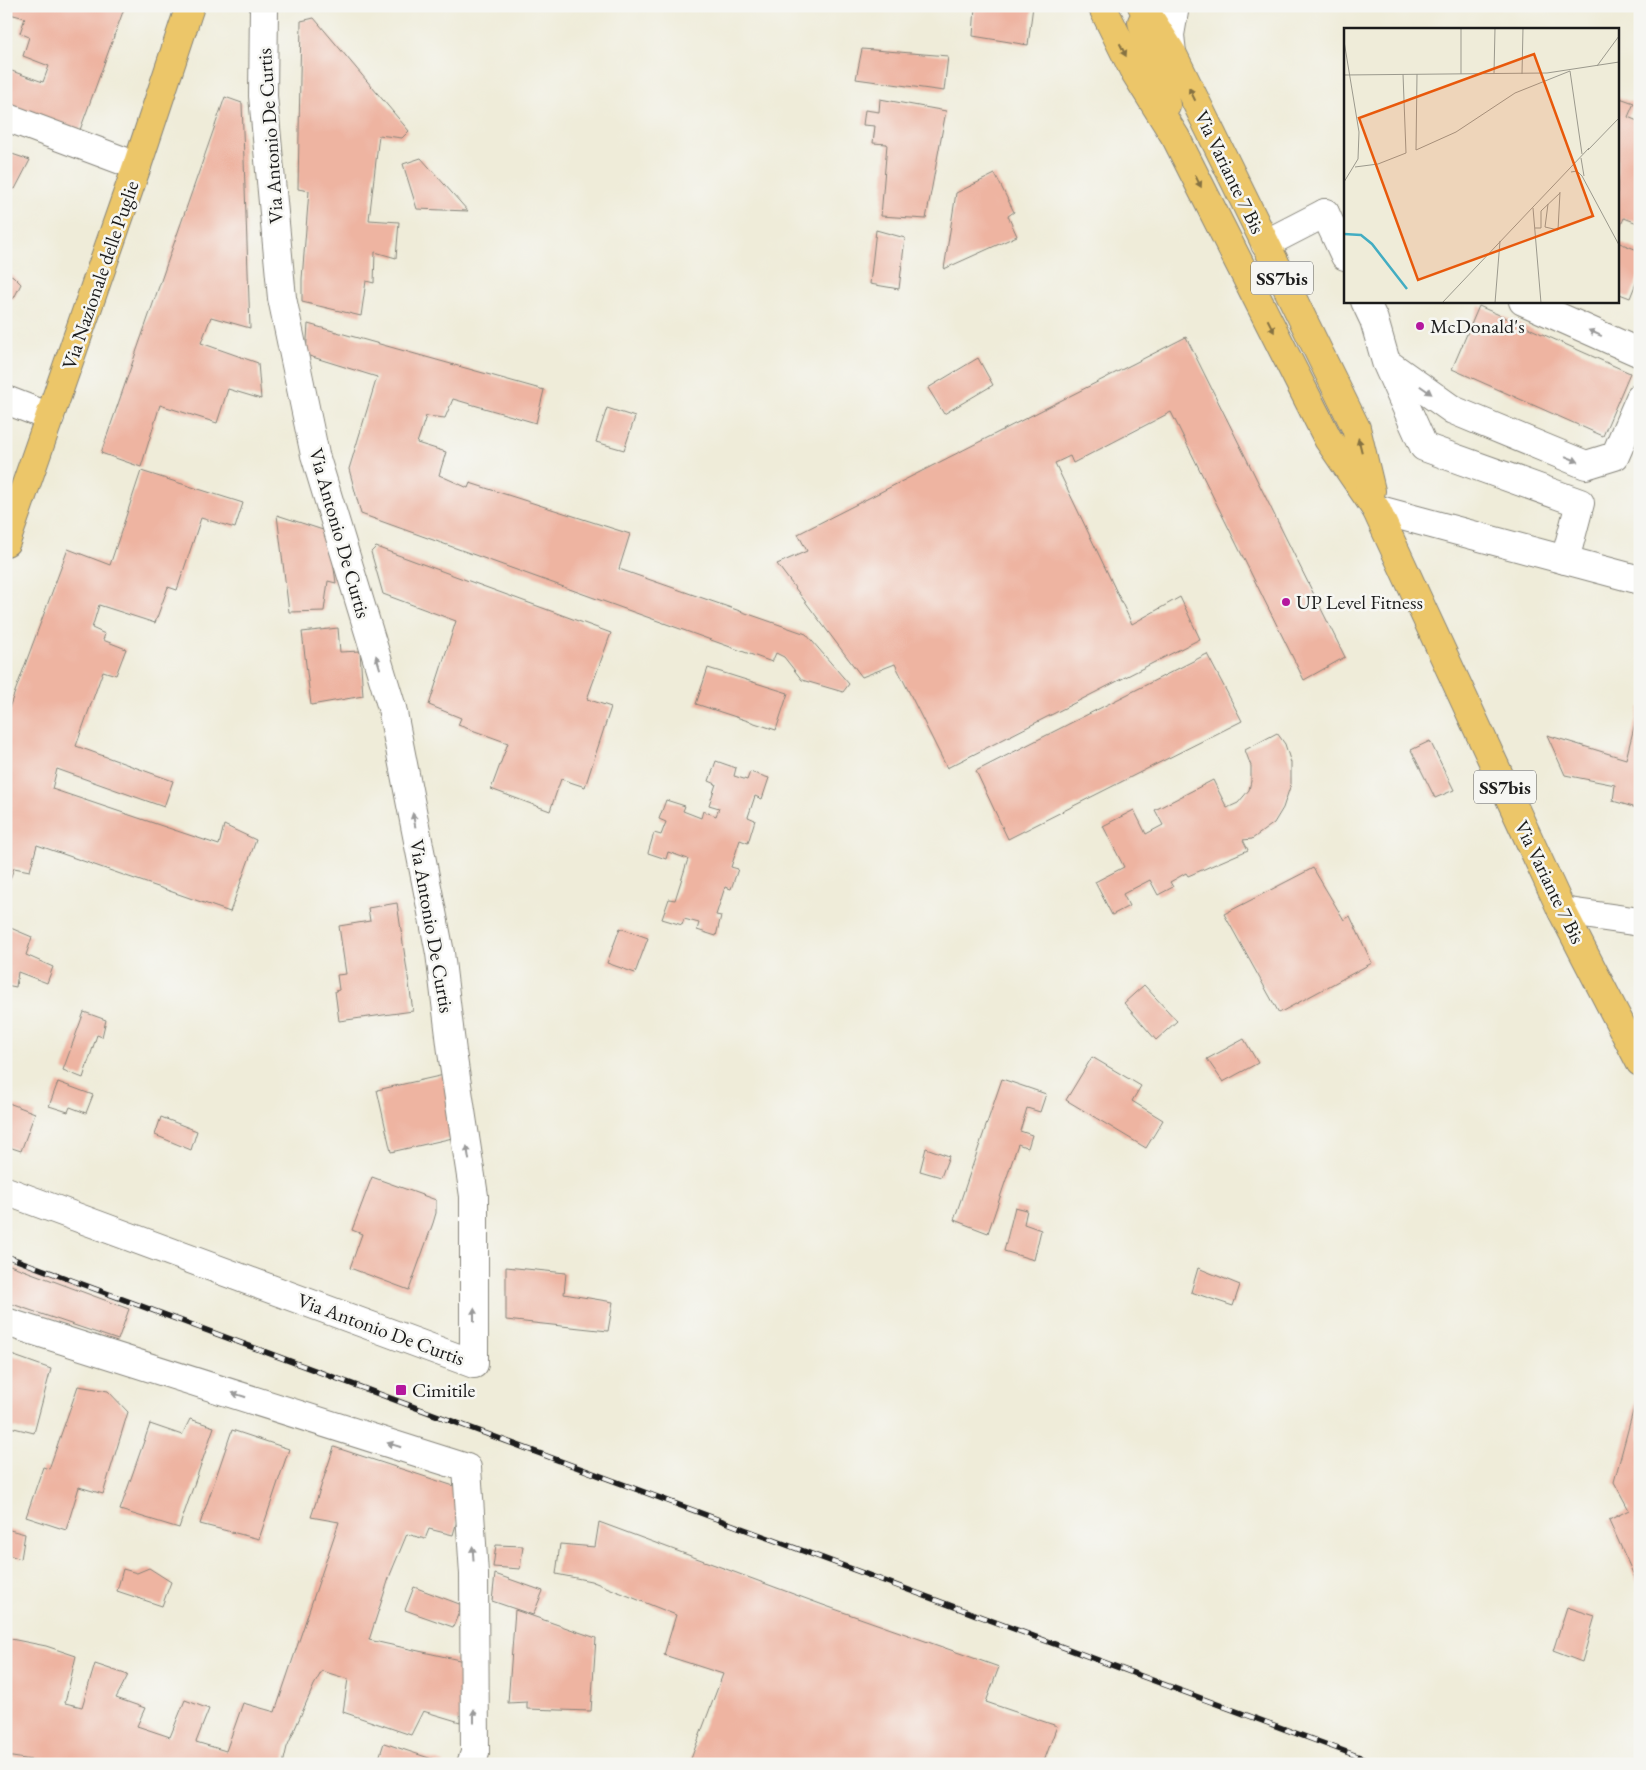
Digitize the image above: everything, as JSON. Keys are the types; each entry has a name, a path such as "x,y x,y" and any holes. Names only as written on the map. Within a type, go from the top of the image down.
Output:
{"main road":[{"name":"Via Nazionale delle Puglie","path":"6,542 137,166 190,6"},
{"name":"Via Variante 7 Bis","path":"1102,6 1133,69 1176,138 1328,439 1376,509 1562,911 1640,1062"},
{"name":"Via Variante 7 Bis","path":"1137,6 1176,138"},
{"name":"Via Variante 7 Bis","path":"1142,6 1172,53 1356,428 1376,509"}],"street":[{"name":"Via Antonio De Curtis","path":"6,1191 474,1364 474,1196 452,1052 440,953 392,708 315,454 282,298 263,96 264,6"},
{"path":"1172,53 1170,35 1175,6"},
{"path":"6,117 137,166"},
{"path":"1265,244 1335,218 1344,252"},
{"path":"1365,302 1374,320 1386,362 1424,446 1580,504 1565,560"},
{"path":"1525,302 1640,353"},
{"path":"1386,362 1453,410 1586,465 1616,456 1640,398"},
{"path":"6,400 50,417"},
{"path":"1376,509 1640,580"},
{"path":"1562,911 1640,922"},
{"path":"6,1322 467,1468 474,1574 475,1753 470,1764"}],"building":[{"path":"6,6 125,6 80,130 6,105 6,69 43,82 49,66 23,56 29,37 20,33 25,18 6,13"},
{"path":"975,6 1033,6 1028,45 973,36"},
{"path":"314,18 409,131 402,138 379,135 369,220 399,222 396,258 375,252 374,283 366,281 361,316 302,302 309,191 298,189 301,21"},
{"path":"862,49 948,56 944,91 856,79"},
{"path":"225,97 242,103 250,328 211,317 201,343 258,363 261,399 228,389 217,423 160,405 141,467 101,453"},
{"path":"1618,97 1634,103 1628,117 1640,122 1640,224 1624,218 1618,232"},
{"path":"880,99 946,111 926,219 881,216 887,144 873,143 875,126 863,125 865,110 879,112"},
{"path":"6,152 30,160 15,189 6,186"},
{"path":"421,158 468,211 417,209 403,164"},
{"path":"995,174 1014,212 1008,216 1017,236 944,269 956,193"},
{"path":"876,230 905,238 899,289 870,284"},
{"path":"1618,242 1640,251 1640,273 1630,298 1618,293"},
{"path":"6,273 13,276 21,284 14,298 6,300"},
{"path":"1479,306 1630,373 1603,436 1452,369"},
{"path":"308,324 544,390 536,423 453,399 445,418 426,416 417,443 446,452 439,475 468,488 470,483 630,534 619,569 806,634 849,684 843,692 802,680 784,657 776,653 772,662 361,514 349,469 377,377 306,355"},
{"path":"1186,337 1345,657 1304,680 1171,412 1073,463 1070,456 1055,463 1132,624 1180,597 1200,639 947,768 895,664 862,677 777,564 807,551 798,534"},
{"path":"978,358 993,385 944,414 928,388"},
{"path":"607,408 635,417 624,450 596,442"},
{"path":"141,471 243,503 235,528 201,518 177,590 168,587 155,623 99,605 92,628 105,634 103,640 126,649 116,675 103,671 76,746 173,781 164,807 57,769 52,789 219,845 224,825 256,840 230,912 37,845 30,871 14,868 6,890 6,716 68,549 110,565"},
{"path":"277,515 329,532 336,583 328,581 324,611 289,612"},
{"path":"376,547 611,633 587,699 611,707 585,787 561,779 550,811 491,789 508,743 458,725 461,718 429,705 456,621 383,594 371,552"},
{"path":"338,628 340,652 360,651 363,696 311,705 302,632"},
{"path":"1207,654 1242,721 1008,839 976,771"},
{"path":"708,668 788,693 776,730 696,704"},
{"path":"1639,707 1640,809 1613,801 1615,785 1565,775 1547,735 1626,759"},
{"path":"1277,733 1285,744 1291,763 1291,784 1283,808 1274,823 1252,839 1243,840 1248,850 1188,876 1186,873 1170,882 1173,887 1158,895 1150,880 1123,894 1129,906 1112,915 1095,882 1124,867 1103,826 1134,810 1146,834 1163,825 1155,810 1213,780 1227,808 1238,803 1249,790 1251,781 1251,766 1245,750"},
{"path":"1430,741 1454,790 1435,798 1411,750"},
{"path":"716,761 736,768 734,776 747,780 750,772 769,778 762,799 755,796 748,817 755,820 748,843 740,840 731,867 738,869 731,889 725,887 716,915 721,916 716,936 697,930 699,923 684,919 682,925 662,919 669,899 675,900 688,859 668,852 666,859 648,853 654,833 661,835 666,822 659,819 666,800 685,806 683,811 701,818 703,811 716,816 719,808 709,805 716,784 709,781"},
{"path":"1313,868 1344,920 1350,916 1372,963 1279,1013 1224,914"},
{"path":"397,903 413,1011 339,1021 335,991 339,990 337,975 346,974 339,926 370,921 368,908"},
{"path":"6,926 32,937 26,955 53,967 47,983 18,972 16,987 6,985"},
{"path":"620,928 648,938 635,973 607,963"},
{"path":"1144,985 1177,1021 1156,1040 1124,1003"},
{"path":"84,1012 106,1020 102,1037 97,1035 83,1078 63,1070"},
{"path":"1244,1039 1258,1063 1223,1082 1207,1059"},
{"path":"1092,1057 1141,1086 1132,1101 1163,1120 1146,1148 1066,1100"},
{"path":"444,1075 457,1137 391,1152 377,1090"},
{"path":"1002,1079 1046,1094 1040,1112 1027,1108 1020,1131 1032,1135 1028,1148 1018,1144 988,1233 954,1220"},
{"path":"58,1082 93,1095 86,1113 70,1107 68,1112 49,1106"},
{"path":"6,1102 35,1113 21,1151 6,1146"},
{"path":"161,1117 197,1131 191,1150 155,1135"},
{"path":"926,1148 949,1156 941,1177 920,1171"},
{"path":"372,1177 436,1200 436,1213 433,1223 409,1290 350,1268 362,1234 352,1230"},
{"path":"1015,1207 1027,1210 1024,1224 1041,1230 1034,1260 1004,1251"},
{"path":"7,1264 129,1309 118,1340 6,1302"},
{"path":"506,1267 566,1273 564,1294 613,1302 608,1331 506,1320"},
{"path":"1198,1268 1240,1285 1233,1306 1191,1292"},
{"path":"6,1353 51,1369 34,1433 6,1426"},
{"path":"78,1386 108,1391 128,1412 103,1494 79,1487 66,1530 26,1517 43,1467 49,1469"},
{"path":"1639,1389 1640,1589 1609,1520 1629,1510 1614,1482"},
{"path":"190,1419 214,1427 179,1528 120,1510 150,1424 182,1435"},
{"path":"232,1430 289,1449 259,1539 200,1524"},
{"path":"334,1447 466,1490 453,1535 429,1529 425,1539 407,1534 390,1575 369,1640 464,1661 460,1722 423,1711 411,1735 343,1712 348,1679 322,1671 287,1747 283,1764 57,1764 6,1756 6,1638 46,1646 76,1656 65,1703 82,1707 95,1664 128,1675 116,1698 145,1708 137,1726 170,1737 185,1700 209,1709 196,1742 226,1751 243,1703 275,1712 339,1522 311,1517"},
{"path":"599,1522 823,1605 999,1667 986,1702 1057,1726 1043,1764 689,1764 723,1674 664,1655 676,1615 591,1581 556,1574 560,1544 595,1547"},
{"path":"6,1529 25,1534 21,1559 6,1554"},
{"path":"496,1545 523,1546 520,1569 493,1567"},
{"path":"149,1568 171,1582 162,1606 117,1591 123,1569 137,1573"},
{"path":"495,1574 543,1591 533,1615 492,1601"},
{"path":"414,1587 462,1605 453,1627 405,1610"},
{"path":"1567,1607 1595,1616 1582,1662 1553,1651"},
{"path":"515,1610 596,1638 591,1711 527,1709 527,1702 508,1703"},
{"path":"384,1743 444,1763 444,1764 377,1764"}],"railway":[{"path":"6,1256 1379,1764"}],"place":[{"name":"McDonald's","path":"1420,326"},
{"name":"UP Level Fitness","path":"1286,602"},
{"name":"Cimitile","path":"401,1390"}]}
